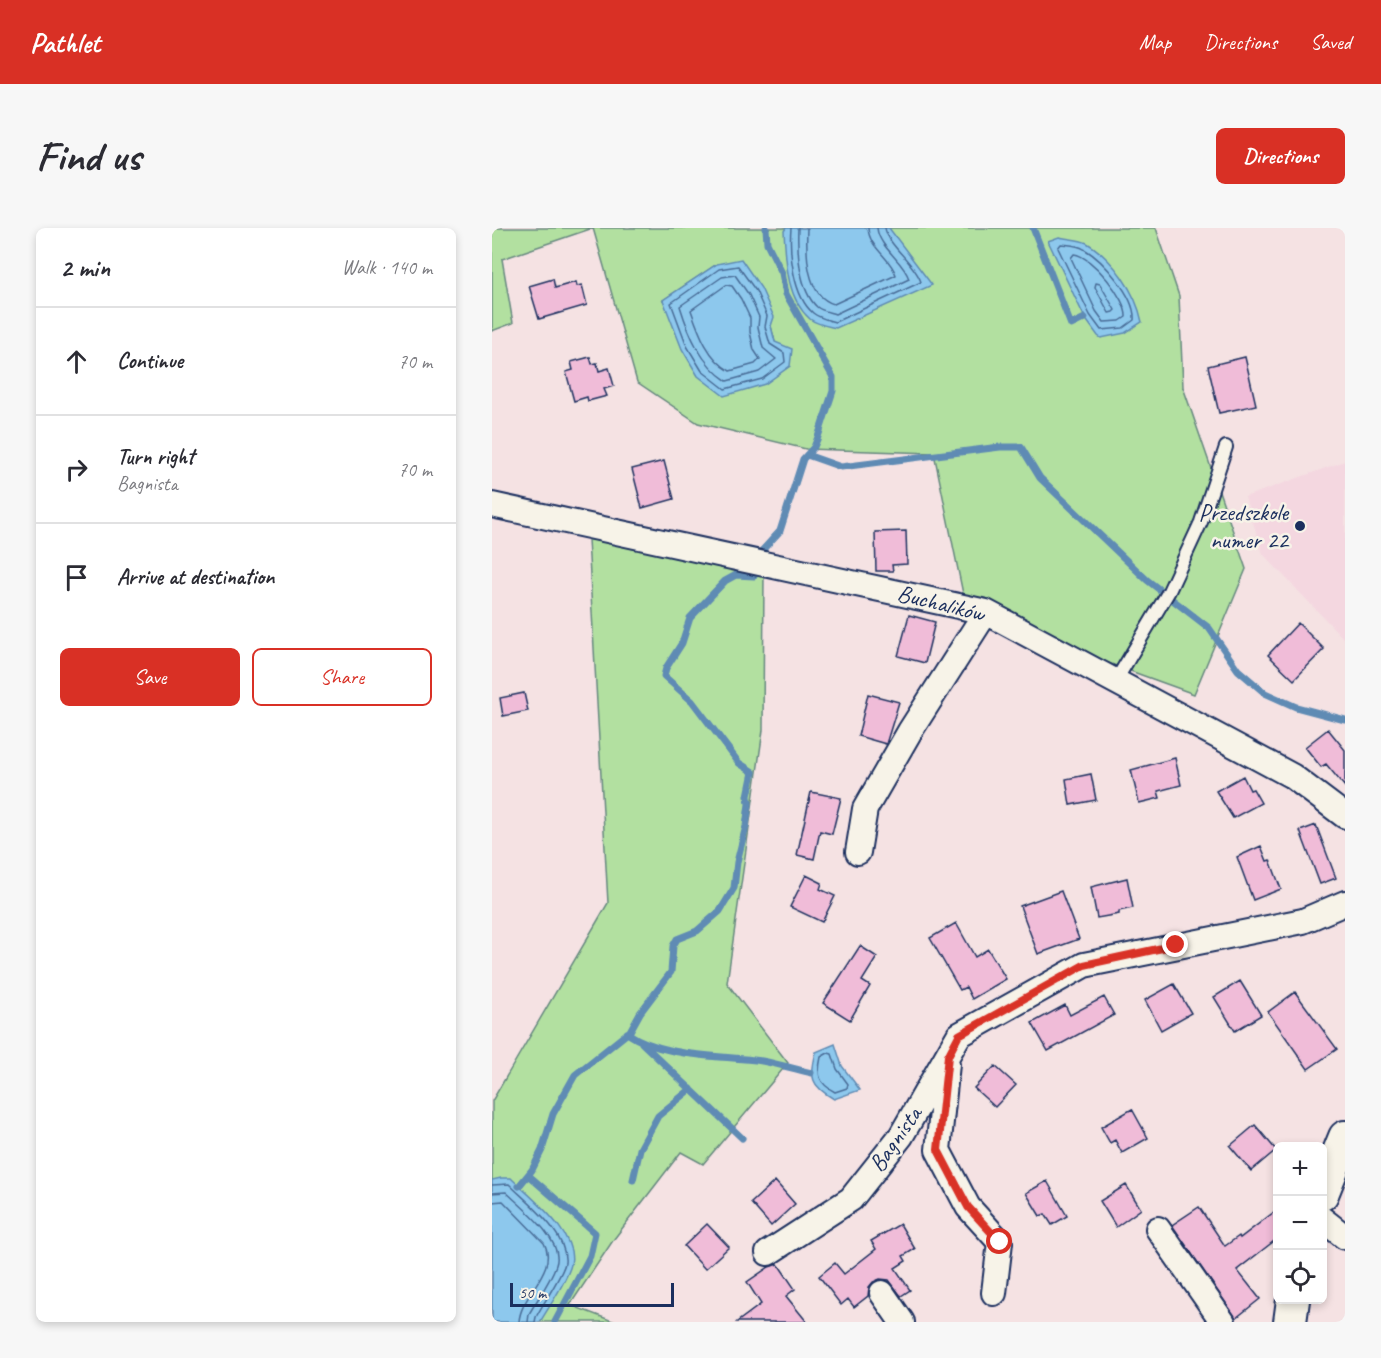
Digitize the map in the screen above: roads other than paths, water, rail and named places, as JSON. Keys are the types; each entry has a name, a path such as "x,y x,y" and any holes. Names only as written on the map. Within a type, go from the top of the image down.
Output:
{"street":[{"name":"Buchalików","path":"492,505 986,612 1292,776 1345,816"},
{"path":"858,852 865,809 910,731 986,612"},
{"name":"Bagnista","path":"768,1253 851,1199 901,1136 959,1035 1084,965 1304,921 1345,903"},
{"path":"948,1056 938,1150 968,1207 1000,1242 994,1293"},
{"path":"1327,1184 1345,1137"},
{"path":"1327,1222 1345,1237"},
{"path":"1158,1229 1223,1322"},
{"path":"882,1293 902,1322"},
{"path":"1290,1322 1292,1304"}],"lane":[{"path":"1115,682 1167,596 1201,522 1226,447"}],"water":[{"path":"786,228 889,228 932,285 836,328 819,324 810,319 802,310 792,290 786,254 784,231"},
{"path":"1059,237 1087,243 1106,258 1129,288 1142,322 1125,333 1101,338 1098,336 1085,318 1048,241"},
{"path":"741,259 761,288 774,317 771,326 775,342 792,349 790,366 765,384 724,396 698,376 682,349 663,300 717,264"},
{"path":"835,1044 842,1066 860,1090 834,1099 816,1085 813,1068 816,1052"},
{"path":"511,1178 542,1207 569,1243 572,1256 570,1268 540,1322 492,1322 492,1180"}],"waterway":[{"path":"758,555 780,531 803,459 814,447 833,391 833,377 786,294 782,273 767,243 766,228"},
{"path":"1033,228 1071,325 1085,318"},
{"path":"807,455 841,467 1000,447 1021,447 1040,478 1147,580 1209,628 1238,670 1265,693 1296,707 1345,720"},
{"path":"519,1186 532,1170 542,1150 553,1114 575,1075 630,1031 640,1013 671,972 673,946 677,939 697,931 720,911 734,888 737,862 746,826 748,796 753,772 739,763 692,701 664,676 666,668 682,643 690,618 725,581 736,575 754,576"},
{"path":"627,1033 642,1041 674,1051 762,1061 811,1073"},
{"path":"642,1043 742,1138"},
{"path":"633,1180 640,1149 658,1116 691,1089"},
{"path":"528,1175 595,1233 590,1256 555,1322"}],"place":[{"name":"Przedszkole numer 22","path":"1300,526"}]}
